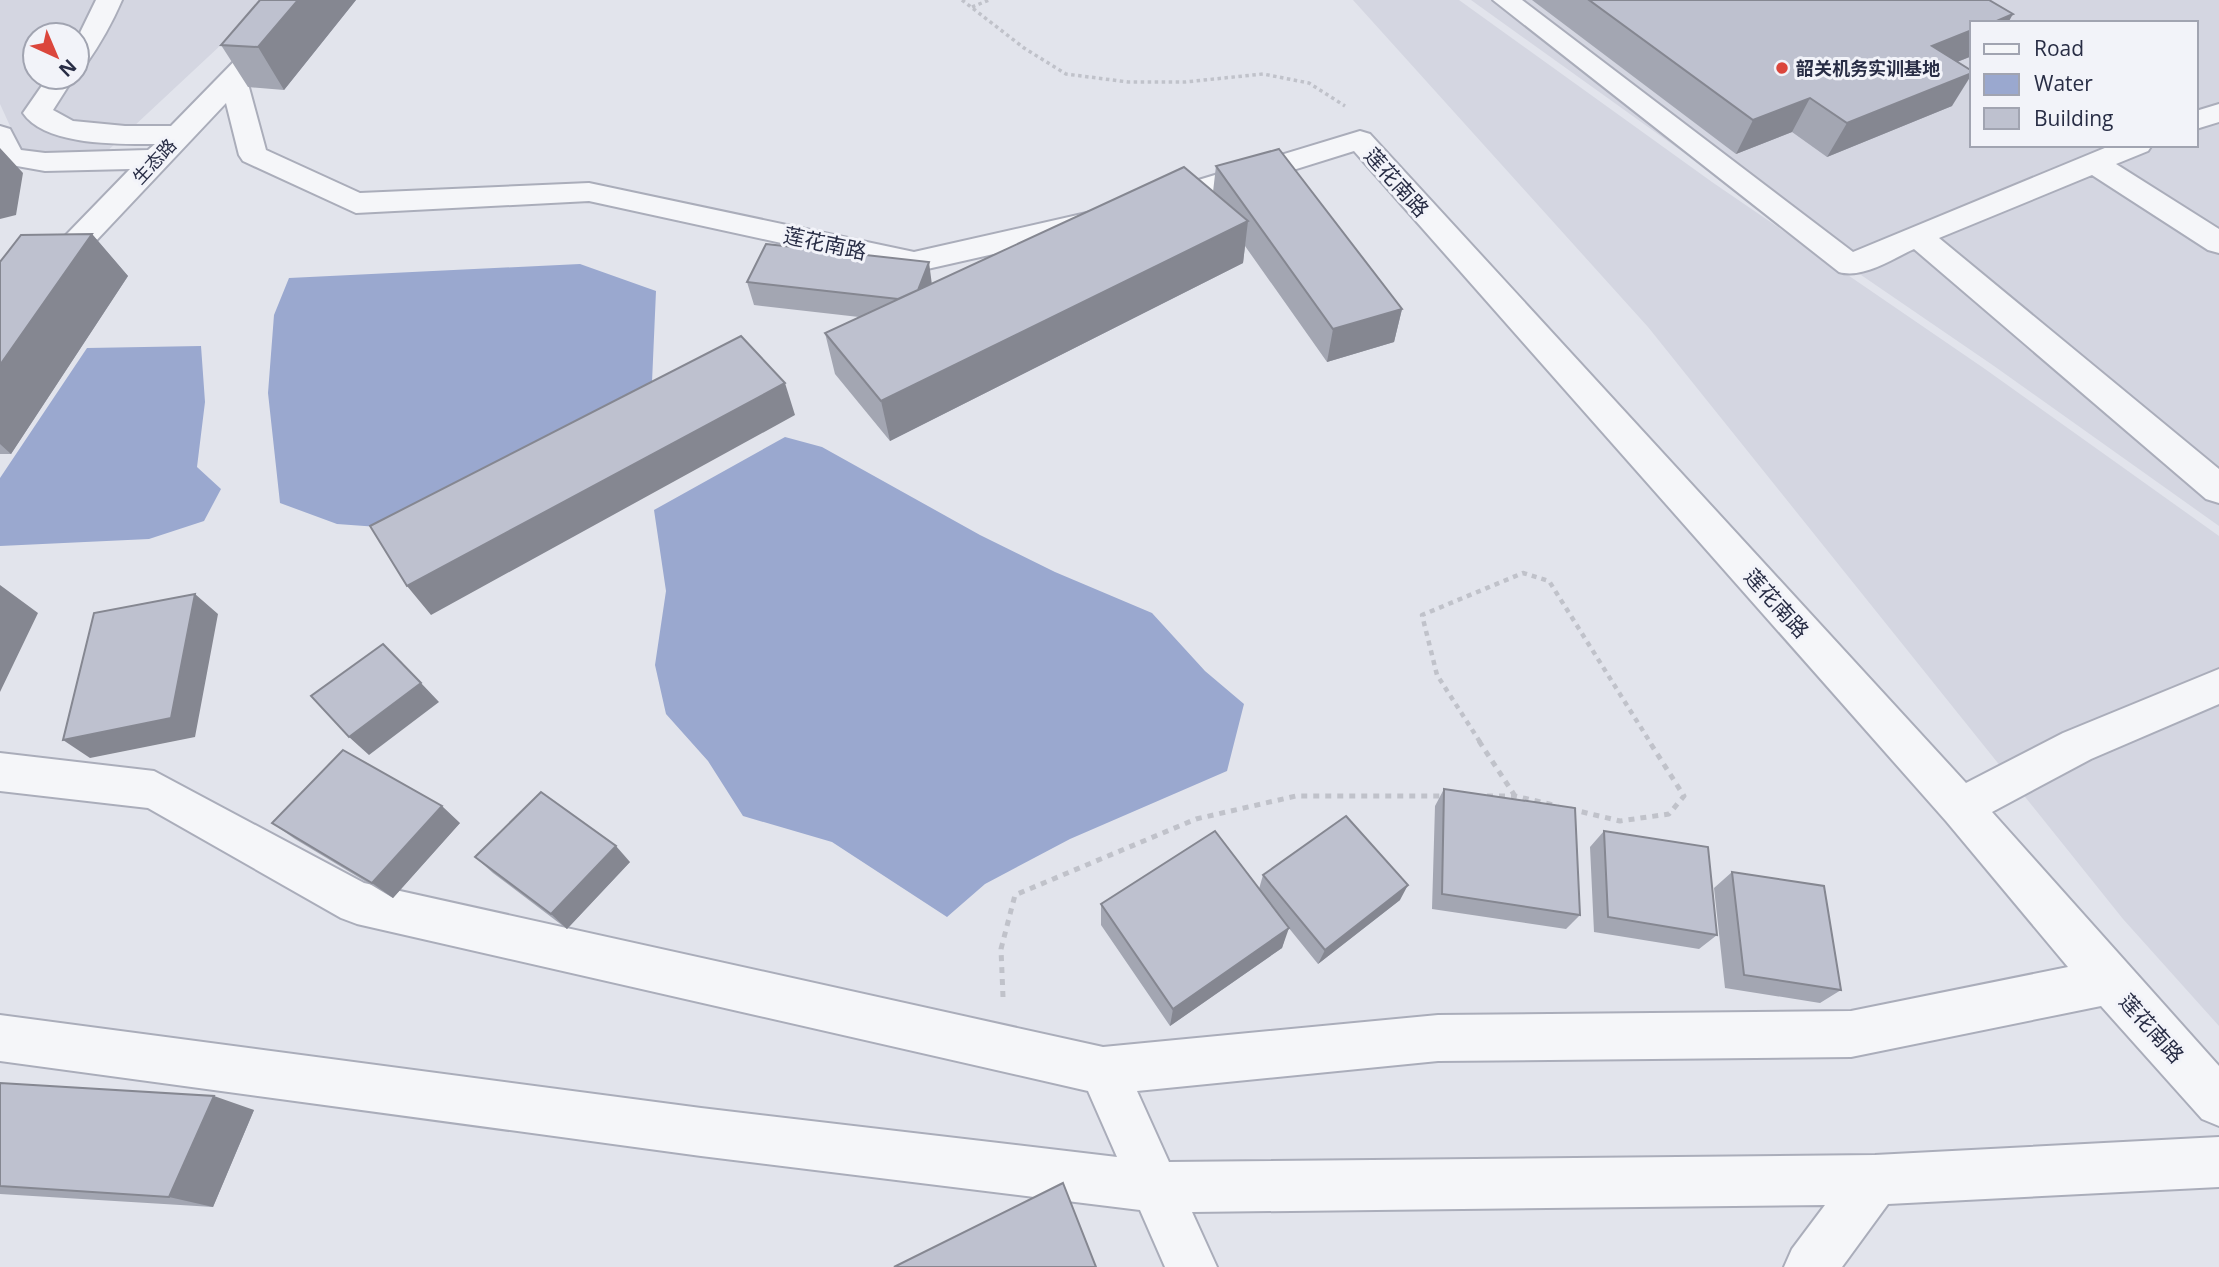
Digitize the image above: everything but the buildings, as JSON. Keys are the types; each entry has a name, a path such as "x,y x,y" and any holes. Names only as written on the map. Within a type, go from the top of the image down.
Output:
{"street":[{"path":"91,37 109,0"},
{"name":"生态路","path":"0,323 308,0"},
{"path":"1506,0 1850,265 2133,147"},
{"name":"莲花南路","path":"233,79 253,155 356,203 589,192 914,262 1127,212 1360,140 1961,807 2110,981 2219,1102"},
{"path":"52,91 37,113 66,129 125,135 179,135"},
{"path":"2198,120 2219,112"},
{"path":"0,135 10,157 45,162 156,159"},
{"path":"2094,163 2219,243"},
{"path":"1917,236 2219,489"},
{"path":"1961,807 2077,746 2219,686"},
{"path":"0,772 154,790 357,903 1102,1071 1438,1038 1851,1034 2110,981"},
{"path":"0,1038 701,1132 1156,1187 1875,1180 2219,1162"},
{"path":"1102,1071 1191,1267"},
{"path":"1810,1267 1875,1180"}],"path":[{"path":"962,0 1024,48 1066,74 1128,82 1185,82 1263,74 1309,83 1350,109 1360,140"},
{"path":"972,7 989,0"},
{"path":"1474,796 1515,796 1620,821 1669,814 1684,796 1549,581 1523,573 1422,615 1437,675 1515,796"},
{"path":"1006,1050 1000,949 1015,895 1208,816 1296,796 1447,796"}],"shaded area":[{"path":"0,0 269,0 103,155 53,155 21,150 0,104"},
{"path":"1353,0 1459,0 1712,182 1985,369 2219,536 2219,1026 2123,919 1648,327"},
{"path":"1471,0 2219,0 2219,526 1994,366 1715,175"}],"water":[{"path":"580,264 656,291 651,405 406,529 337,524 280,503 268,393 274,315 289,278"},
{"path":"201,346 205,402 197,467 221,489 204,521 149,539 0,546 0,478 87,348"},
{"path":"785,437 822,447 980,535 1055,572 1152,613 1205,671 1244,704 1227,771 1070,839 985,884 947,917 832,842 743,816 708,761 666,714 655,665 666,591 654,510"}],"place":[{"name":"韶关机务实训基地","path":"1782,68"}]}
